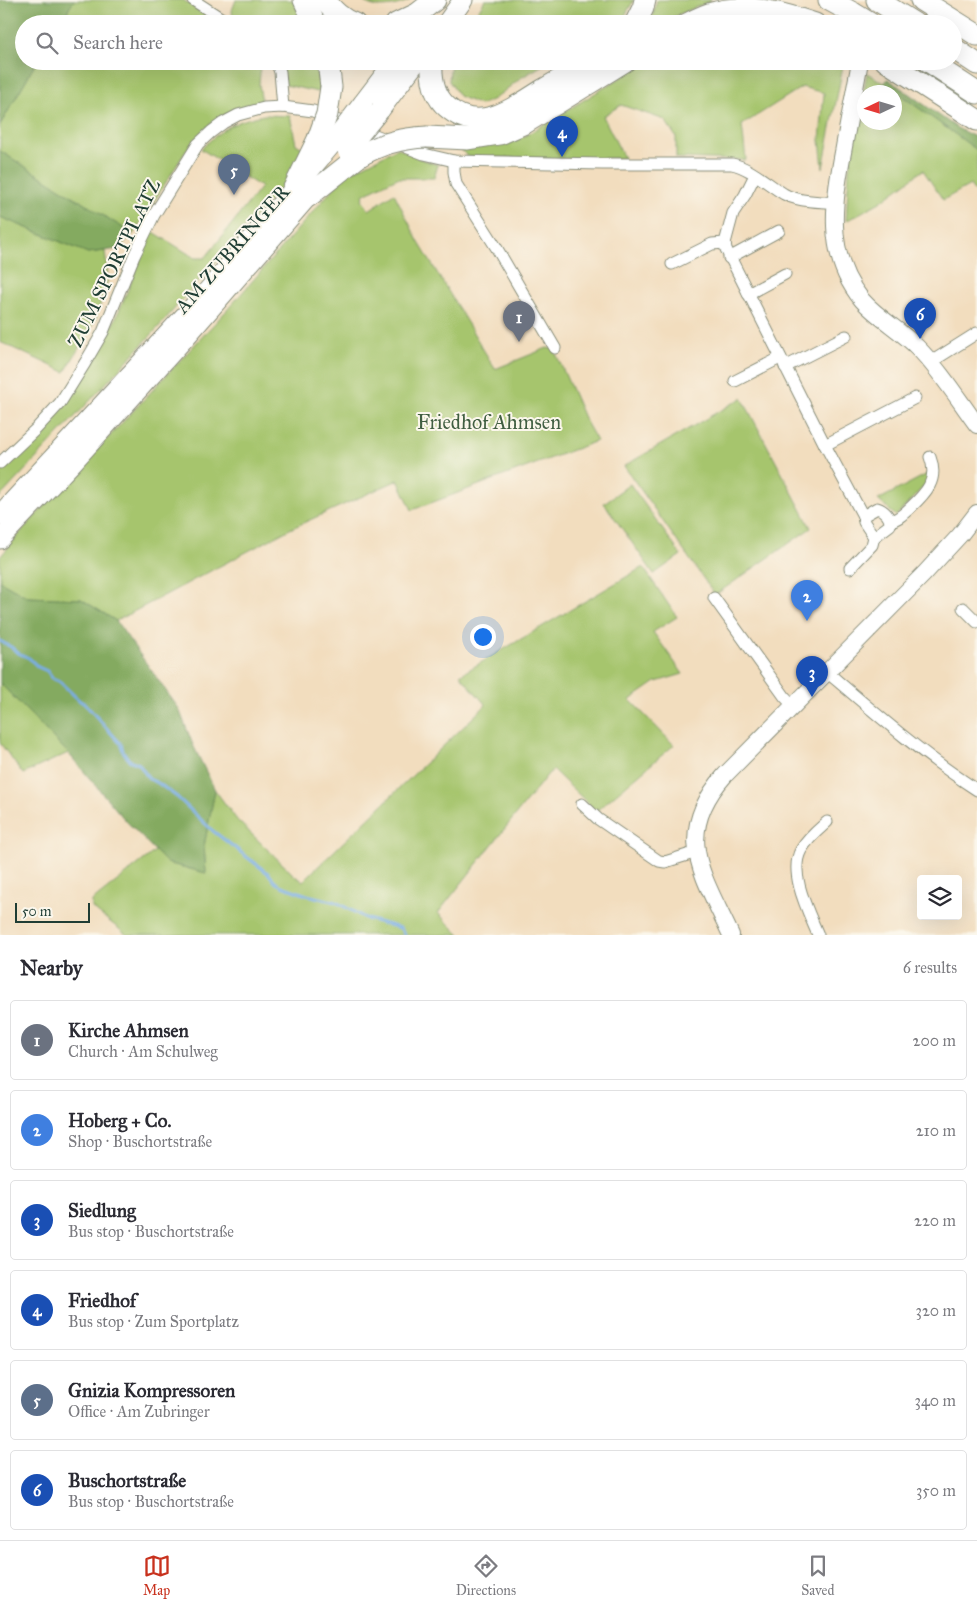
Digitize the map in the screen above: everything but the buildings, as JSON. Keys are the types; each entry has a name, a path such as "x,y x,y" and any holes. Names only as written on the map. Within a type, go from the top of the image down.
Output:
{"highway":[{"path":"304,0 311,15"},
{"path":"324,0 339,15"},
{"path":"415,15 435,0"},
{"path":"431,15 442,0"},
{"path":"452,15 463,0"},
{"path":"640,15 645,0"},
{"path":"784,0 811,15"},
{"path":"829,0 855,15"},
{"path":"921,0 945,15"},
{"path":"877,1 900,15"},
{"path":"709,15 716,12 754,9 790,15"},
{"path":"962,26 977,35"},
{"path":"962,54 977,64"},
{"path":"329,70 331,87 327,114 339,148"},
{"path":"372,107 390,70"},
{"path":"300,194 372,107 408,70"},
{"path":"431,70 434,89 440,102 450,110 466,118 479,119 495,117 512,109 576,70"},
{"path":"339,148 365,153 395,141 413,137 468,139 500,134 525,123 610,70"},
{"path":"900,70 977,120"},
{"path":"942,70 977,93"},
{"path":"300,194 339,148"},
{"name":"AM ZUBRINGER","path":"70,452 204,295 300,194"},
{"path":"0,516 70,452"},
{"path":"0,539 70,452"}],"main road":[{"path":"867,15 877,1"},
{"path":"858,70 835,203 834,231 841,261 862,300 916,346 931,362 977,425"},
{"path":"731,935 705,878 697,852 697,824 703,805 713,788 942,554 977,513"}],"street":[{"path":"193,0 216,15"},
{"path":"279,70 283,107"},
{"name":"ZUM SPORTPLATZ","path":"0,463 60,403 103,332 134,256 154,215 198,144 217,127 238,116 264,108 283,107 313,111 424,154 454,161 732,164 744,168 785,194 796,198 835,203"},
{"path":"454,161 456,184 496,247 555,348"},
{"path":"755,175 733,213 726,249 863,516 864,522 874,537"},
{"path":"729,258 779,231"},
{"path":"672,264 712,244 726,243"},
{"path":"748,294 785,274"},
{"path":"931,362 977,333"},
{"path":"735,381 846,336"},
{"path":"825,445 915,398"},
{"path":"890,521 897,519 925,493 931,484 933,465 930,457"},
{"path":"850,568 872,545 874,537 890,525 889,517 881,509 877,508 863,516"},
{"path":"714,598 785,697 794,706"},
{"path":"963,608 977,622"},
{"path":"827,672 892,728 948,771 977,790"},
{"path":"582,804 598,819 659,861 665,862 697,852"},
{"path":"818,935 799,886 796,867 802,847 827,822"}],"green space":[{"path":"0,0 74,0 65,15 15,15 15,70 32,70 0,125"},
{"path":"74,0 183,0 207,15 65,15"},
{"path":"236,0 296,0 302,15 232,15 232,10"},
{"path":"362,0 410,0 379,7 372,6"},
{"path":"485,0 634,0 625,15 476,15"},
{"path":"657,0 711,0 678,15 653,15"},
{"path":"32,70 260,70 259,84 262,103 237,109 221,117 208,126 191,143 133,234 0,151 0,125"},
{"path":"282,70 321,70 323,87 318,92 286,85"},
{"path":"450,70 534,70 494,99 480,105 459,96 449,81"},
{"path":"633,70 842,70 823,168 820,140 824,93 802,87 742,125 746,160 676,158 676,137 665,120 621,105 603,116 624,158 549,159 467,156 457,146 523,137"},
{"path":"867,73 887,85 865,85"},
{"path":"888,79 896,85 887,85 884,83"},
{"path":"902,89 957,128 977,138 977,150 902,96"},
{"path":"902,96 977,150 977,195 970,185 943,200 923,170 880,202 846,221 849,169 857,126 857,130 902,130"},
{"path":"264,115 290,116 296,144 306,150 281,187 155,331 0,497 0,472 56,416 91,366 114,322 152,231 195,258 205,258 261,187 201,149 230,126"},
{"name":"Friedhof Ahmsen","path":"398,148 438,165 434,178 397,178 364,194 362,200 369,210 394,193 418,241 495,369 547,348 554,349 585,420 597,441 412,510 398,480 290,529 116,621 81,599 28,597 0,581 0,557 25,527 227,310 345,175"},
{"path":"0,151 133,234 118,249 88,253 0,217"},
{"path":"0,217 88,253 105,251 108,278 96,319 65,372 0,342"},
{"path":"742,398 811,528 715,595 624,466"},
{"path":"931,472 927,483 896,516 878,500"},
{"path":"630,484 681,555 654,574 604,503"},
{"path":"643,567 677,617 653,632 683,674 656,682 630,700 674,745 596,811 553,770 548,774 438,913 460,935 127,935 92,908 92,901 155,851 167,863 206,873 204,846 215,790 237,820 295,876 303,881 486,705 460,675"},
{"path":"0,581 28,597 81,599 116,621 179,709 193,745 215,790 204,846 206,873 167,863 126,821 68,753 0,683"},
{"path":"0,683 68,753 23,774 0,743"}],"waterway":[{"path":"0,641 29,658 38,667 47,671 52,678 59,681 85,704 121,744 129,760 139,764 149,779 158,783 177,797 213,831 269,874 276,883 307,895 336,902 367,919 400,928 405,935"}],"place":[{"name":"Friedhof","path":"562,157"},
{"name":"Gnizia Kompressoren","path":"234,195"},
{"name":"Buschortstraße","path":"920,339"},
{"name":"Kirche Ahmsen","path":"519,342"},
{"name":"Hoberg + Co.","path":"807,621"},
{"name":"Siedlung","path":"812,697"}]}
